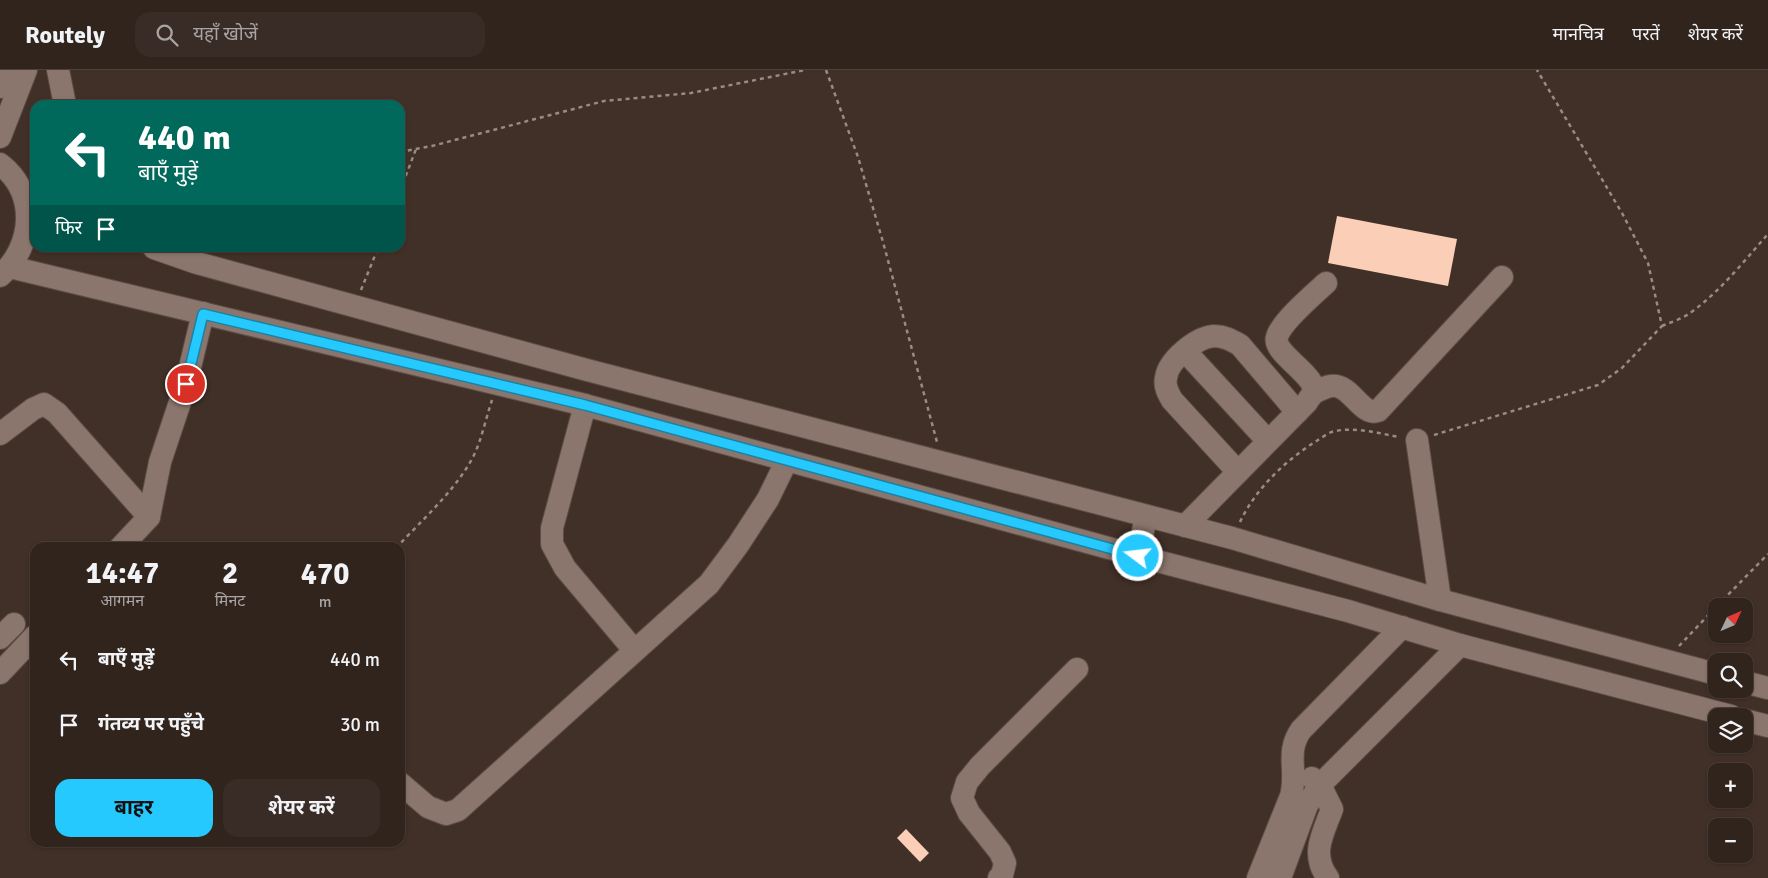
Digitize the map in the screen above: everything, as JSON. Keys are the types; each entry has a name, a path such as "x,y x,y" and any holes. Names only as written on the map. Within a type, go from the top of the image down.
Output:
{"street":[{"path":"0,87 7,70"},
{"path":"0,137 26,70"},
{"path":"58,70 63,100"},
{"path":"0,164 13,177 30,204 26,236 20,253 5,272 203,314 585,405 1708,710"},
{"path":"165,252 197,263 587,370 1232,538 1440,600 1708,672"},
{"path":"1312,394 1333,386 1339,386 1348,391 1363,407 1374,412 1378,411 1502,277"},
{"path":"1184,526 1268,442 1312,394 1314,389 1310,381 1281,350 1276,341 1277,335 1284,324 1326,283"},
{"path":"126,542 149,517 160,462 186,384 203,314"},
{"path":"1238,472 1172,400 1167,390 1165,379 1168,369 1185,351 1192,344 1206,338 1216,336 1228,338 1240,345 1297,412"},
{"path":"1185,351 1268,442"},
{"path":"0,434 33,409 44,404 57,413 149,517"},
{"path":"585,405 552,528 552,544 565,568 634,650"},
{"path":"1417,440 1440,600"},
{"path":"405,787 428,807 446,814 458,810 709,584 738,545 768,499 787,460"},
{"path":"1138,556 1146,516"},
{"path":"1258,878 1295,783 1292,747 1295,739 1301,730 1349,679 1402,627"},
{"path":"0,673 30,641"},
{"path":"1280,878 1307,805 1320,785 1460,644"},
{"path":"999,878 1002,875 1005,863 1000,852 969,813 962,798 966,782 1077,669"},
{"path":"1753,684 1768,688"},
{"path":"1753,722 1768,726"},
{"path":"1293,763 1320,785 1332,809 1319,846 1318,861 1328,878"}],"path":[{"path":"405,151 604,101 691,93 805,70"},
{"path":"826,70 858,157 881,233 942,462"},
{"path":"1537,70 1622,213 1648,263 1662,326"},
{"path":"405,178 416,149"},
{"path":"1232,538 1246,508 1270,478 1306,448 1333,431 1364,430 1417,440 1598,385 1622,368 1662,326 1689,314 1715,292 1768,234"},
{"path":"354,306 376,252"},
{"path":"402,542 447,493 474,455 497,384"},
{"path":"1726,598 1768,554"},
{"path":"1665,660 1708,616"}],"building":[{"path":"1337,216 1457,239 1448,286 1328,263"},
{"path":"906,829 929,853 920,862 897,838"}],"route":[{"path":"186,384 203,314 585,405 1138,556"}]}
